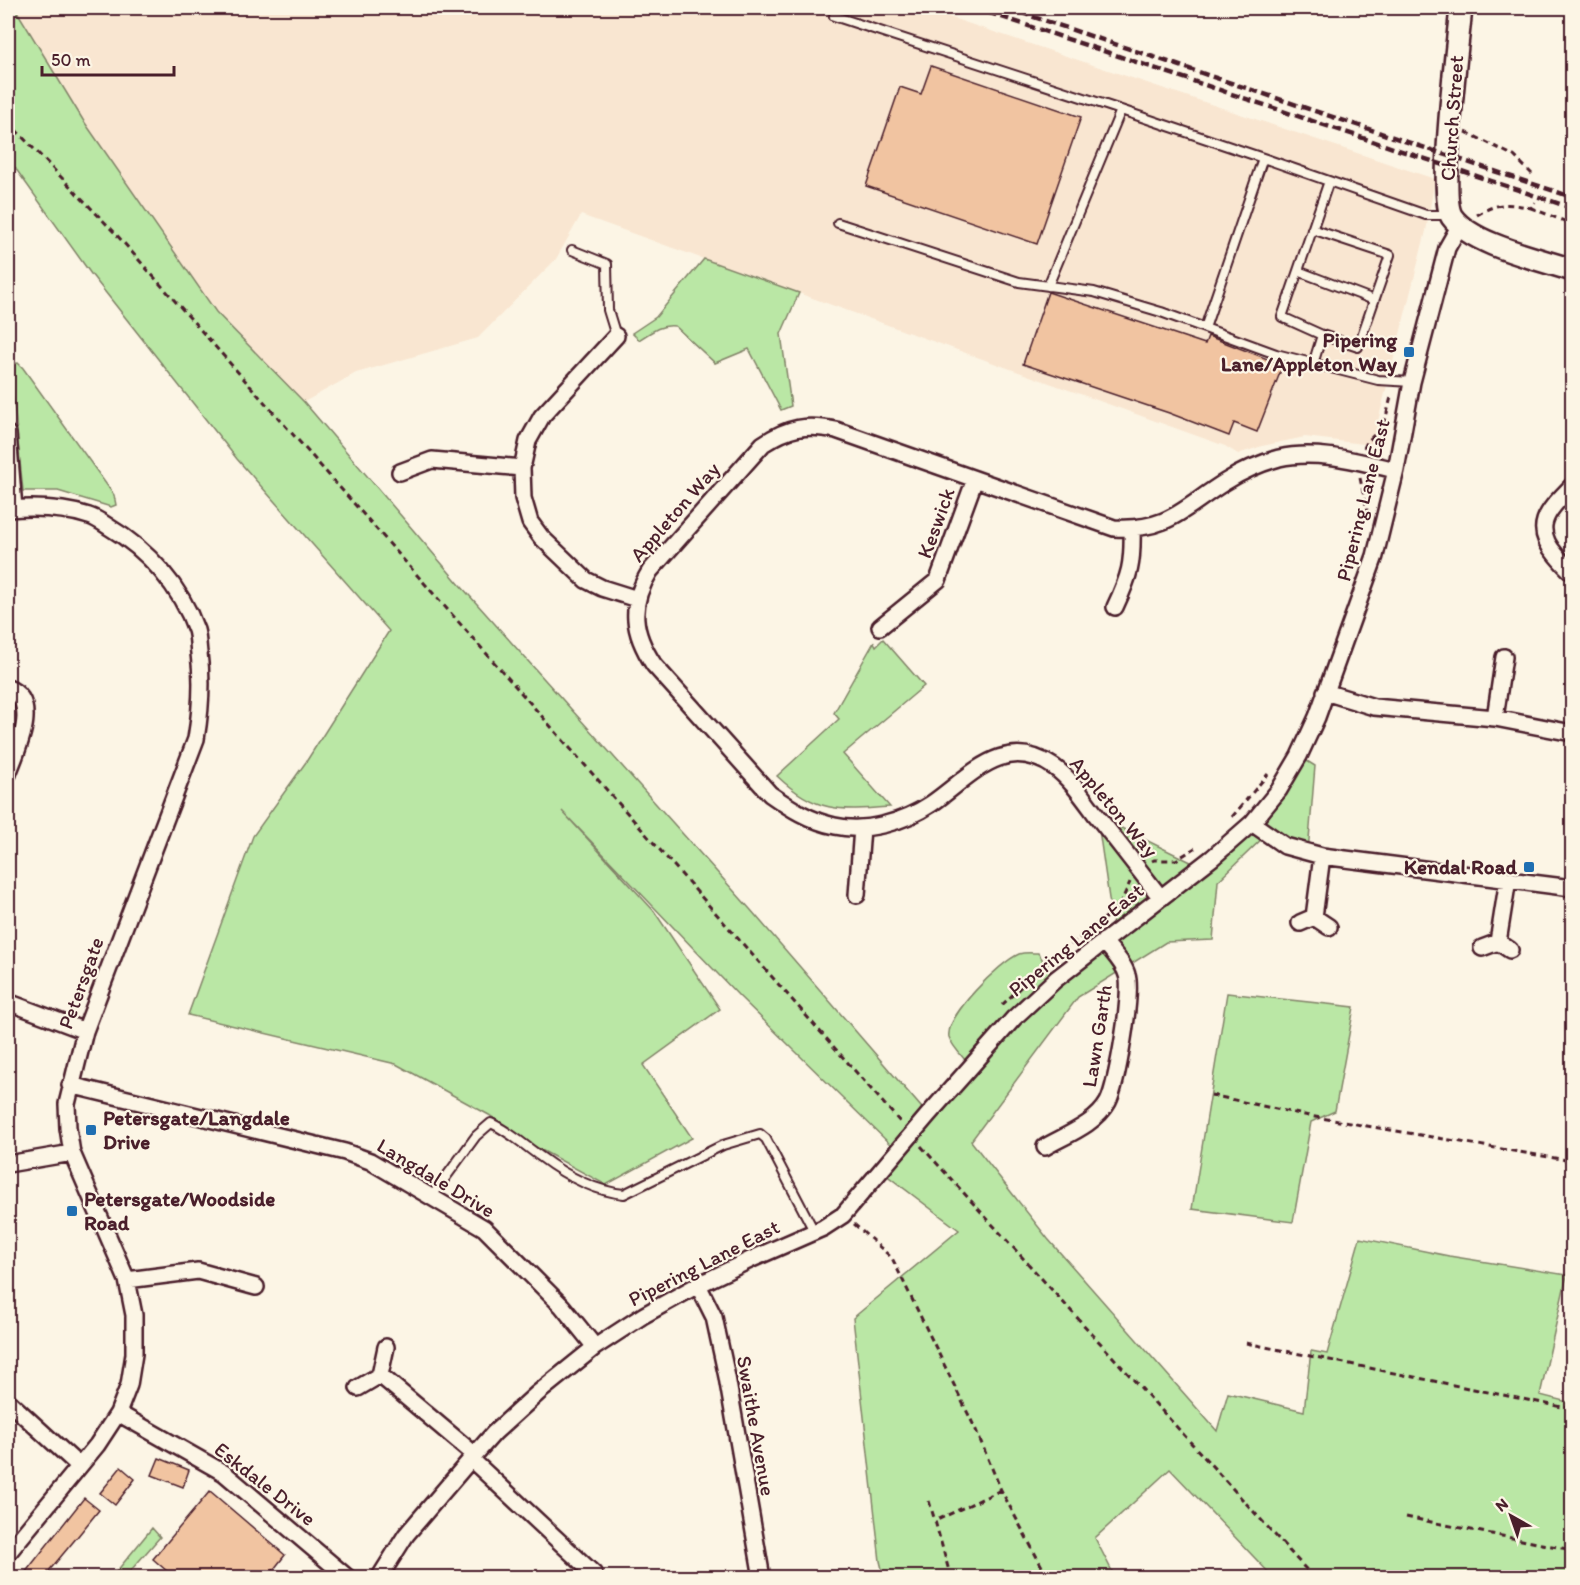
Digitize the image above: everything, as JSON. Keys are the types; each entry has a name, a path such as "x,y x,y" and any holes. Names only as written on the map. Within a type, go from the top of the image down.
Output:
{"street":[{"name":"Church Street","path":"1456,220 1448,203 1446,165 1461,8"},
{"name":"Pipering Lane East","path":"379,1578 406,1535 473,1457 538,1393 595,1347 644,1315 698,1285 823,1228 843,1215 1014,1018 1056,979 1212,858 1252,823 1279,790 1299,756 1375,556 1396,470 1412,382 1456,220"},
{"path":"1456,220 1473,235 1487,242 1572,270"},
{"path":"616,336 542,416 528,441 522,468 523,498 531,522 541,537 586,580 602,588 637,598"},
{"name":"Appleton Way","path":"1161,898 1075,788 1055,768 1040,759 1026,755 1012,754 993,759 931,804 889,823 862,828 836,826 813,820 793,809 770,794 654,665 643,648 637,631 637,598 641,585 650,571 763,444 795,428 815,425 836,430 1114,528 1132,529 1169,520 1190,508 1225,482 1280,458 1300,455 1329,456 1396,470"},
{"path":"8,434 11,509"},
{"path":"400,472 432,460 522,468"},
{"name":"Keswick","path":"880,627 938,579 975,479"},
{"path":"1572,486 1546,518 1543,530 1546,543 1572,572"},
{"name":"Petersgate","path":"8,1553 78,1465 97,1445 118,1413 129,1385 134,1354 134,1315 127,1280 72,1153 67,1104 85,1031 196,739 203,679 197,632 186,607 170,579 123,535 92,516 64,510 11,509"},
{"path":"1115,607 1132,566 1132,529"},
{"path":"1496,718 1504,657"},
{"path":"8,688 22,702 26,716 24,731 8,774"},
{"path":"1325,692 1374,707 1496,718 1572,733"},
{"path":"1252,823 1285,846 1322,856 1572,888"},
{"path":"857,895 862,828"},
{"path":"1322,856 1307,920 1329,927"},
{"path":"1482,948 1504,946 1508,879"},
{"name":"Lawn Garth","path":"1045,1147 1086,1125 1097,1115 1108,1102 1114,1084 1130,992 1127,974 1104,941"},
{"path":"8,1002 85,1031"},
{"name":"Langdale Drive","path":"70,1085 345,1152 370,1161 484,1228 562,1306 595,1347"},
{"path":"8,1164 72,1153"},
{"path":"127,1280 198,1271 256,1287"},
{"name":"Swaithe Avenue","path":"698,1285 714,1317 727,1377 762,1578"},
{"path":"358,1388 380,1375 386,1347"},
{"path":"380,1375 473,1457 594,1574"},
{"path":"8,1401 78,1465"},
{"name":"Eskdale Drive","path":"118,1413 224,1473 348,1578"}],"lane":[{"path":"834,16 1121,110 1426,215 1456,220"},
{"path":"1048,286 1121,110"},
{"path":"1204,328 1263,158"},
{"path":"1312,229 1390,255 1358,347 1322,335 1282,317 1312,229 1329,181"},
{"path":"838,223 1019,282 1094,292 1276,354 1378,380 1412,382"},
{"path":"572,250 607,264 608,310 616,336"},
{"path":"1298,271 1374,300"},
{"path":"1313,364 1322,335"},
{"path":"432,1196 476,1136 491,1124 505,1130 542,1158 595,1188 624,1194 723,1145 760,1134 766,1139 814,1232"}],"path":[{"path":"8,122 115,233 912,1135 1314,1578"},
{"path":"1449,130 1468,132 1514,156 1532,174"},
{"path":"1531,208 1534,202"},
{"path":"1456,220 1508,203 1531,208 1572,224"},
{"path":"1370,523 1357,468 1367,442 1384,425 1396,381"},
{"path":"1231,819 1272,769"},
{"path":"1045,965 1119,907 1129,883 1154,860 1176,860 1204,843"},
{"path":"998,1010 1037,972"},
{"path":"1211,1095 1309,1116 1572,1161"},
{"path":"843,1215 892,1258 976,1430 1001,1490 1048,1578"},
{"path":"1246,1343 1572,1409"},
{"path":"935,1521 1001,1490"},
{"path":"928,1501 951,1578"},
{"path":"1407,1517 1572,1550"}],"shaded area":[{"path":"15,8 922,8 1435,179 1426,231 1372,445 1305,437 1262,446 1238,454 1225,446 581,215 556,259 478,338 356,373 304,402 216,312 83,120"}],"green space":[{"path":"8,8 15,8 83,120 216,312 304,402 460,585 750,909 928,1115 971,1067 951,1041 950,1028 964,1004 987,978 1019,954 1038,953 1055,978 1114,933 1097,816 1201,867 1212,858 1299,756 1315,766 1308,852 1266,835 1218,881 1213,940 1166,942 1078,997 971,1141 1048,1239 1217,1431 1228,1393 1304,1411 1311,1351 1327,1354 1360,1238 1449,1256 1567,1275 1540,1395 1572,1403 1572,1577 1273,1577 1170,1469 1095,1538 1115,1577 884,1577 880,1561 853,1318 959,1230 881,1171 897,1151 739,996 562,811 654,911 720,1009 643,1065 692,1138 606,1185 534,1146 489,1115 396,1064 188,1015 253,836 306,762 389,631 237,459 91,274 8,158"},
{"path":"704,259 799,293 781,334 791,406 781,410 749,349 715,363 675,326 661,327 639,340 632,333 656,317"},
{"path":"18,363 114,495 116,505 111,507 58,491 23,491 10,364"},
{"path":"883,639 924,686 843,754 890,807 842,809 816,803 791,788 777,776 839,719 834,713 874,642 876,646"},
{"path":"1227,993 1354,1007 1335,1111 1311,1122 1293,1222 1192,1209"},
{"path":"152,1528 160,1537 125,1577 112,1577"}],"building":[{"path":"931,66 1081,117 1037,244 866,186 900,87 921,94"},
{"path":"1048,292 1205,344 1208,336 1283,365 1257,432 1234,423 1229,436 1169,413 1023,364"},
{"path":"159,1458 189,1470 183,1487 152,1475"},
{"path":"121,1467 135,1479 115,1505 100,1493"},
{"path":"210,1491 285,1555 267,1578 175,1578 153,1559"},
{"path":"84,1498 99,1510 43,1578 21,1578"}],"railway":[{"path":"975,8 1572,208"},
{"path":"1007,8 1572,197"}],"place":[{"name":"Pipering Lane/Appleton Way","path":"1409,352"},
{"name":"Kendal Road","path":"1529,867"},
{"name":"Petersgate/Langdale Drive","path":"91,1130"},
{"name":"Petersgate/Woodside Road","path":"72,1211"}]}
